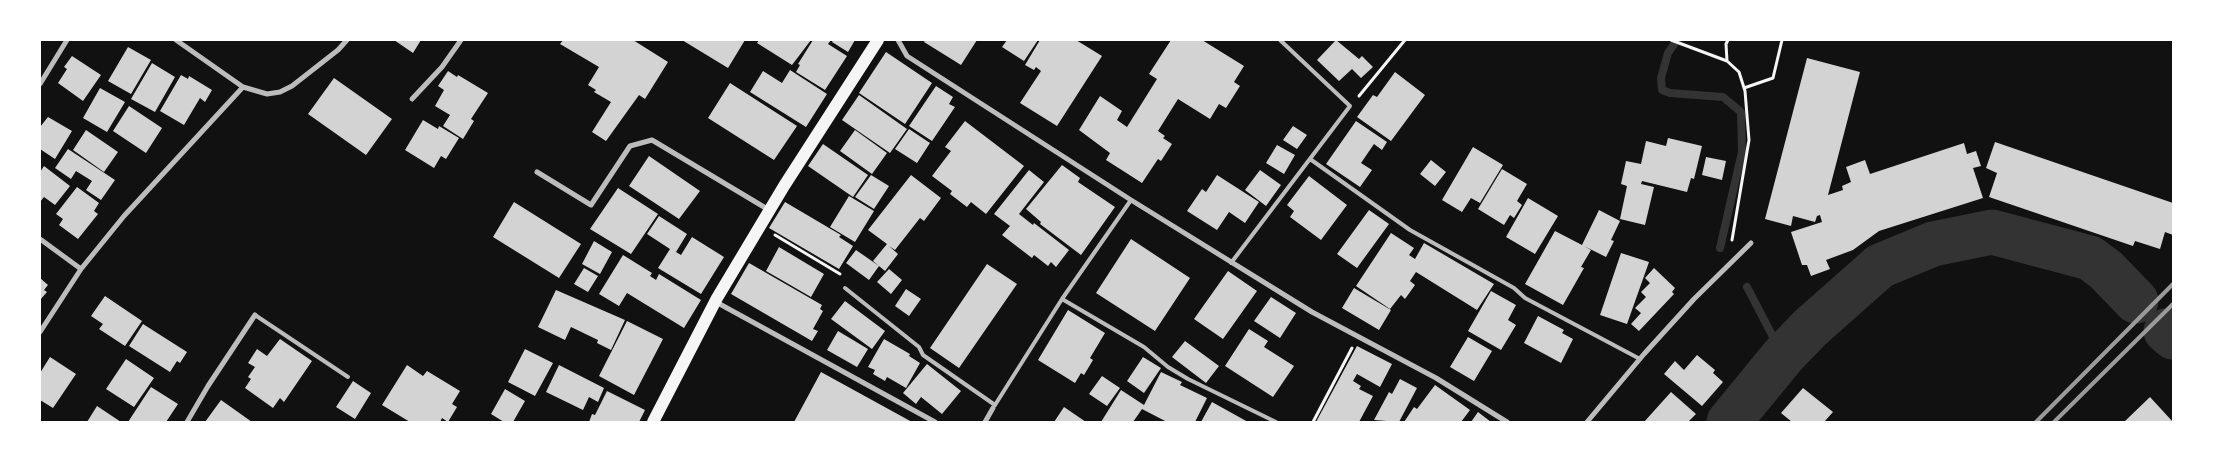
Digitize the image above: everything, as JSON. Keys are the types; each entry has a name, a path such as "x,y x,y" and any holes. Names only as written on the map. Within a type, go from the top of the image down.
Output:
{"main road":[{"path":"654,422 716,301 769,211 878,40"}],"street":[{"path":"40,84 67,40"},
{"path":"176,40 243,87 267,94 280,92 292,86 338,50 347,40"},
{"path":"412,99 442,67 461,40"},
{"path":"898,40 907,56 1131,200 1312,312 1436,378 1507,422"},
{"path":"40,332 82,269 124,216 243,87"},
{"path":"538,172 592,205 630,146 652,140 769,211"},
{"path":"40,239 82,269"},
{"path":"1588,422 1640,359 1751,243"},
{"path":"716,301 935,422"},
{"path":"187,422 208,386 255,315"},
{"path":"985,422 994,406"}],"lane":[{"path":"1232,263 1350,106 1280,40"},
{"path":"1310,159 1410,230 1514,288 1525,298 1640,359"},
{"path":"845,288 919,347 923,355 994,406 1062,299 1131,200"},
{"path":"1062,299 1144,347 1188,379 1276,422"},
{"path":"255,315 348,377"}],"path":[{"path":"1350,106 1405,40"},
{"path":"1671,40 1727,61 1740,72 1744,88 1749,140 1730,251 1734,260"},
{"path":"1727,61 1726,44 1728,40"},
{"path":"1744,88 1772,78 1782,40"},
{"path":"760,226 843,276 845,288"},
{"path":"1313,422 1358,336"}],"building":[{"path":"394,40 421,40 413,53"},
{"path":"563,40 633,40 668,62 645,99 639,95 606,141 592,132 611,102 594,92 596,90 588,85 599,67 560,44"},
{"path":"682,40 745,40 728,68"},
{"path":"759,40 811,40 792,65 757,43"},
{"path":"813,40 831,40 828,44 847,56 825,90 796,72 800,65 798,64"},
{"path":"833,40 855,40 848,52 832,42"},
{"path":"925,40 977,40 961,65 924,42"},
{"path":"1007,40 1038,40 1024,61 1002,47"},
{"path":"1040,40 1076,40 1102,56 1057,126 1020,103 1041,71 1036,67 1034,70 1025,65"},
{"path":"1171,40 1202,40 1244,66 1234,82 1240,86 1226,108 1219,104 1210,119 1178,99 1158,131 1165,136 1163,138 1172,144 1161,161 1158,159 1142,183 1106,160 1110,153 1079,130 1100,96 1122,111 1117,120 1127,127 1157,79 1149,74"},
{"path":"1336,40 1359,59 1362,56 1373,67 1361,78 1352,69 1339,81 1317,60"},
{"path":"128,47 151,60 131,94 108,81"},
{"path":"886,52 932,83 905,124 859,93"},
{"path":"72,56 101,75 83,101 58,83 67,69 64,67"},
{"path":"1807,58 1860,72 1828,195 1843,190 1842,186 1851,182 1846,167 1865,160 1870,174 1964,143 1967,154 1976,151 1981,166 1973,168 1983,198 1879,231 1853,250 1826,260 1830,269 1811,276 1807,265 1802,265 1791,232 1822,222 1820,215 1817,216 1815,222 1793,216 1791,226 1765,219"},
{"path":"152,63 175,77 155,112 131,99"},
{"path":"790,70 827,94 806,127 750,92 763,71 782,83"},
{"path":"448,71 488,93 471,119 474,121 463,139 443,126 450,115 435,106 444,90 438,86"},
{"path":"1395,72 1425,95 1391,141 1357,117 1373,95 1377,97"},
{"path":"181,75 188,79 189,76 212,90 205,102 200,98 184,125 160,111"},
{"path":"334,78 392,119 366,155 308,114"},
{"path":"730,83 797,126 774,160 708,118"},
{"path":"936,86 953,97 949,104 955,107 932,141 909,126"},
{"path":"100,88 125,102 107,132 83,118"},
{"path":"859,95 907,129 890,153 842,120"},
{"path":"129,106 162,128 146,153 113,131"},
{"path":"48,117 72,131 55,159 40,149 40,127"},
{"path":"423,120 438,129 439,126 459,138 446,159 441,156 434,168 405,150"},
{"path":"965,121 1024,166 986,214 971,202 967,207 950,194 952,191 932,176 951,151 945,147"},
{"path":"1356,121 1387,142 1382,150 1374,144 1361,163 1372,170 1360,187 1326,164"},
{"path":"1293,126 1307,135 1297,149 1283,140"},
{"path":"909,129 930,143 917,163 895,149"},
{"path":"86,130 118,152 104,172 73,150"},
{"path":"855,130 887,153 872,174 840,151"},
{"path":"1668,138 1702,146 1694,179 1691,178 1687,192 1642,181 1641,184 1654,187 1645,225 1620,219 1627,186 1621,184 1626,161 1641,164 1646,141 1666,146"},
{"path":"1995,142 2173,203 2173,235 2165,232 2160,249 2135,241 2133,246 1989,197 1997,173 1986,168"},
{"path":"823,144 868,175 853,197 808,166"},
{"path":"1277,145 1295,155 1284,174 1266,163"},
{"path":"1473,147 1503,165 1480,203 1471,198 1462,212 1442,200"},
{"path":"68,149 115,180 101,200 86,190 92,181 76,171 71,179 55,168"},
{"path":"649,156 700,191 679,219 629,186"},
{"path":"1706,157 1726,161 1722,180 1702,175"},
{"path":"1431,160 1446,172 1435,186 1420,174"},
{"path":"1062,165 1080,178 1078,182 1115,207 1081,255 1040,224 1041,222 1026,209"},
{"path":"44,166 70,186 55,205 44,197 40,202 40,172"},
{"path":"1502,169 1527,184 1517,201 1522,205 1514,218 1510,215 1504,225 1478,209"},
{"path":"1029,170 1044,182 1019,214 1069,250 1056,267 1051,262 1048,266 1034,255 1032,258 1002,235 1010,226 994,214"},
{"path":"1260,170 1281,185 1266,206 1245,190"},
{"path":"871,175 889,186 874,209 855,197"},
{"path":"911,175 941,198 924,221 920,218 895,250 889,246 898,254 885,271 873,261 887,244 868,230"},
{"path":"1217,175 1259,202 1245,223 1229,212 1217,230 1187,211 1202,189 1206,192"},
{"path":"1309,176 1347,205 1321,240 1290,217 1294,211 1287,205"},
{"path":"77,187 99,203 94,211 98,214 78,239 59,225 63,219 56,214"},
{"path":"618,188 658,214 631,254 590,229"},
{"path":"849,196 874,211 855,242 830,227"},
{"path":"1528,198 1558,216 1535,254 1506,237"},
{"path":"514,202 581,244 559,278 493,237"},
{"path":"785,202 841,235 839,237 853,246 839,269 769,228"},
{"path":"1369,210 1389,224 1357,268 1337,254"},
{"path":"1599,210 1620,221 1611,240 1614,241 1606,257 1584,246 1591,250 1581,267 1584,268 1563,305 1525,284 1555,231 1582,245"},
{"path":"659,216 687,234 676,252 681,255 692,237 724,257 701,294 658,268 670,249 647,234"},
{"path":"1391,233 1414,248 1409,255 1415,259 1424,243 1494,284 1477,310 1416,272 1410,281 1415,285 1405,299 1401,295 1390,309 1356,286"},
{"path":"1131,239 1190,278 1155,331 1096,293"},
{"path":"594,241 612,252 600,274 582,264"},
{"path":"779,247 824,274 811,297 766,271"},
{"path":"856,250 879,266 869,280 846,263"},
{"path":"1621,253 1649,262 1627,324 1600,315"},
{"path":"623,255 652,273 650,276 656,280 659,274 701,300 684,328 627,293 619,306 599,294"},
{"path":"749,263 822,305 820,309 823,311 813,329 818,331 812,341 731,294"},
{"path":"987,264 1017,284 959,368 930,348"},
{"path":"584,268 598,276 588,292 574,284"},
{"path":"1654,268 1675,288 1672,292 1674,294 1639,331 1631,324 1641,313 1635,308 1646,297 1641,292 1650,283 1645,278"},
{"path":"889,269 902,280 891,294 877,282"},
{"path":"1228,271 1257,291 1223,339 1194,319"},
{"path":"40,278 48,285 44,290 47,292 40,300"},
{"path":"1354,288 1391,310 1379,330 1342,308"},
{"path":"906,289 921,299 909,316 895,306"},
{"path":"556,290 625,320 611,350 597,343 598,340 571,327 565,340 538,327"},
{"path":"1491,291 1516,305 1508,320 1516,325 1501,350 1468,331"},
{"path":"105,296 142,321 125,346 99,329 103,324 91,316"},
{"path":"1271,297 1296,313 1280,338 1254,321"},
{"path":"845,301 885,331 872,349 831,319"},
{"path":"1068,310 1105,333 1090,358 1093,360 1084,375 1081,373 1075,383 1038,360"},
{"path":"1538,316 1564,330 1562,333 1573,339 1561,363 1524,343"},
{"path":"627,321 663,339 634,395 599,376"},
{"path":"143,324 187,352 180,363 177,361 170,372 129,346"},
{"path":"1249,329 1268,341 1264,347 1294,366 1273,397 1225,366"},
{"path":"838,331 868,349 857,367 827,350"},
{"path":"1468,337 1492,351 1474,381 1450,367"},
{"path":"280,339 312,361 284,402 280,398 273,408 245,388 251,379 248,377 255,367 248,363 257,349 267,356"},
{"path":"884,339 910,354 909,356 920,363 906,388 887,377 885,381 873,374 875,370 868,367"},
{"path":"1185,341 1219,366 1206,383 1172,357"},
{"path":"1357,346 1392,364 1380,387 1357,374 1353,381 1361,386 1359,389 1373,396 1359,422 1316,422"},
{"path":"525,349 553,363 535,396 508,382"},
{"path":"1697,355 1715,370 1713,373 1723,382 1702,406 1664,374 1675,361 1684,370"},
{"path":"50,357 76,374 53,408 40,400 40,373"},
{"path":"1143,357 1161,368 1144,393 1127,381"},
{"path":"126,359 154,378 134,407 106,389"},
{"path":"927,364 961,391 942,414 921,397 916,404 903,393"},
{"path":"407,365 423,376 427,371 460,391 452,404 457,407 448,422 442,418 440,422 410,422 382,405"},
{"path":"559,365 604,388 598,402 589,397 583,410 546,392"},
{"path":"821,372 912,422 794,422"},
{"path":"1161,372 1182,382 1180,385 1207,398 1195,422 1167,422 1142,409 1133,422 1101,422 1121,390 1144,405"},
{"path":"1102,376 1120,388 1107,406 1089,394"},
{"path":"1400,379 1417,388 1399,422 1374,420 1389,392 1392,394"},
{"path":"353,381 371,393 355,419 336,407"},
{"path":"1435,385 1470,410 1461,422 1404,422 1414,407 1417,409"},
{"path":"151,387 178,404 166,422 128,422"},
{"path":"1803,388 1833,412 1824,422 1792,422 1781,413"},
{"path":"505,389 525,401 513,422 504,422 491,414"},
{"path":"607,391 645,410 639,422 589,422 592,414 595,415"},
{"path":"1671,392 1696,414 1688,422 1644,422"},
{"path":"2150,397 2173,422 2124,422"},
{"path":"221,400 252,422 205,422"},
{"path":"1212,402 1248,422 1201,422"},
{"path":"97,406 121,422 87,422"},
{"path":"1064,407 1086,422 1054,422"},
{"path":"1478,412 1491,422 1471,422"}],"waterway":[{"path":"1677,40 1668,53 1661,78 1662,90 1670,93 1723,97 1741,112 1742,152 1720,248"},
{"path":"1729,422 1783,356 1810,328 1880,266 1933,244 1992,232 2090,258 2106,270 2136,301"},
{"path":"1747,287 1783,356"},
{"path":"2166,331 2173,337"}],"railway":[{"path":"2036,422 2173,284"},
{"path":"2054,422 2173,304"}]}
